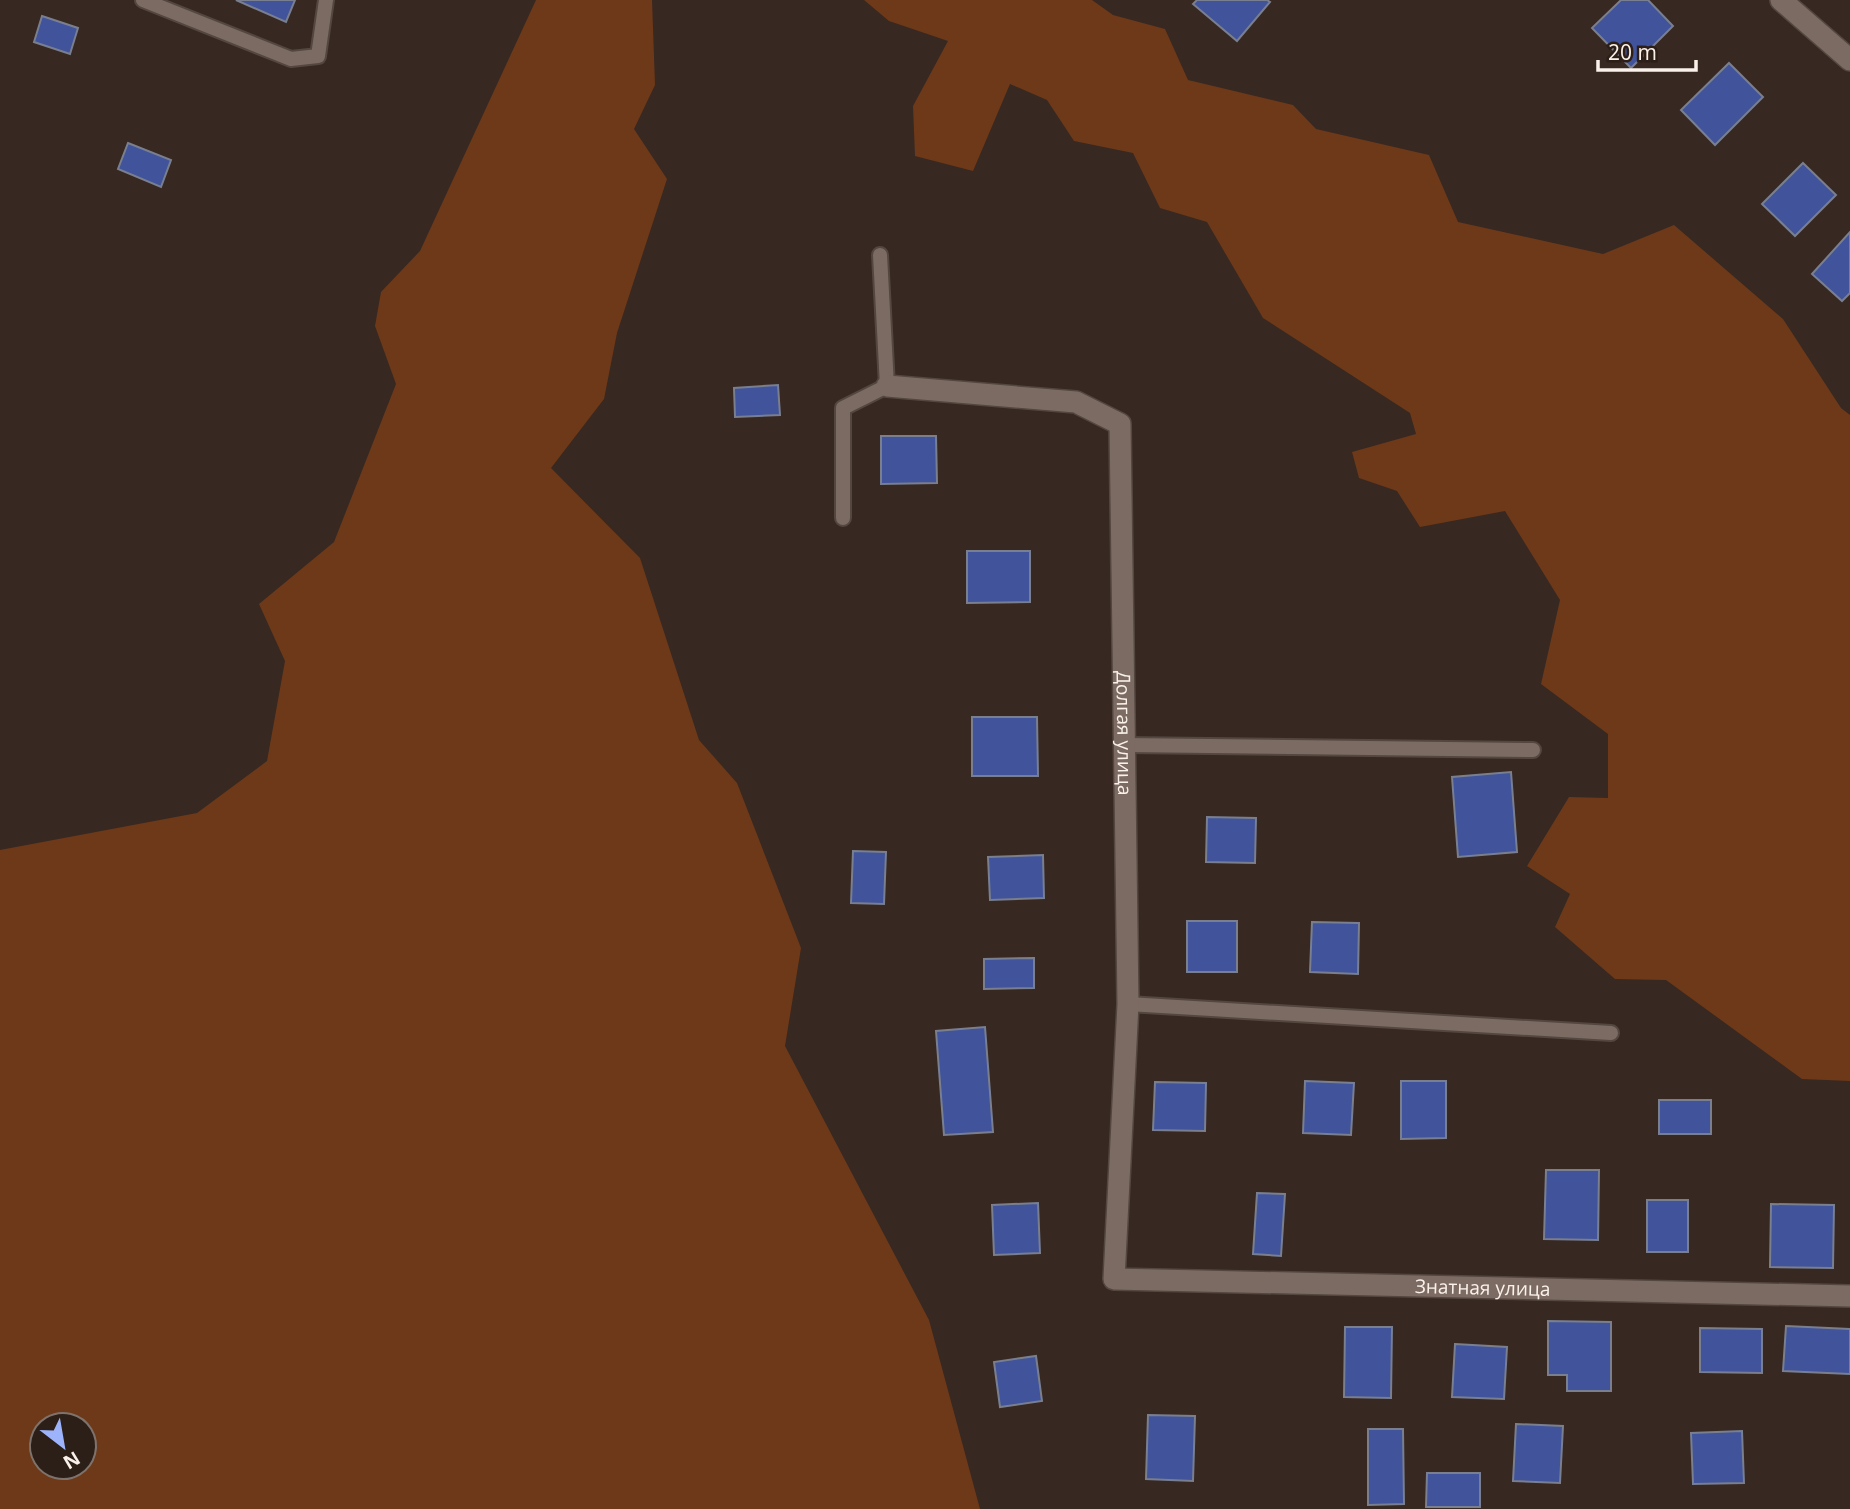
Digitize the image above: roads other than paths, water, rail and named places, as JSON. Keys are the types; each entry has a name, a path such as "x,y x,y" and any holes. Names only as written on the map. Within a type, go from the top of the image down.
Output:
{"street":[{"path":"1782,0 1850,60"},
{"name":"Долгая улица","path":"887,386 1076,402 1120,424 1128,1004 1114,1279"},
{"name":"Знатная улица","path":"1114,1279 1850,1296"}],"lane":[{"path":"143,0 291,59 318,56 326,0"},
{"path":"843,518 843,408 887,386 880,255"},
{"path":"1125,746 1533,750"},
{"path":"1128,1004 1611,1033"}]}
